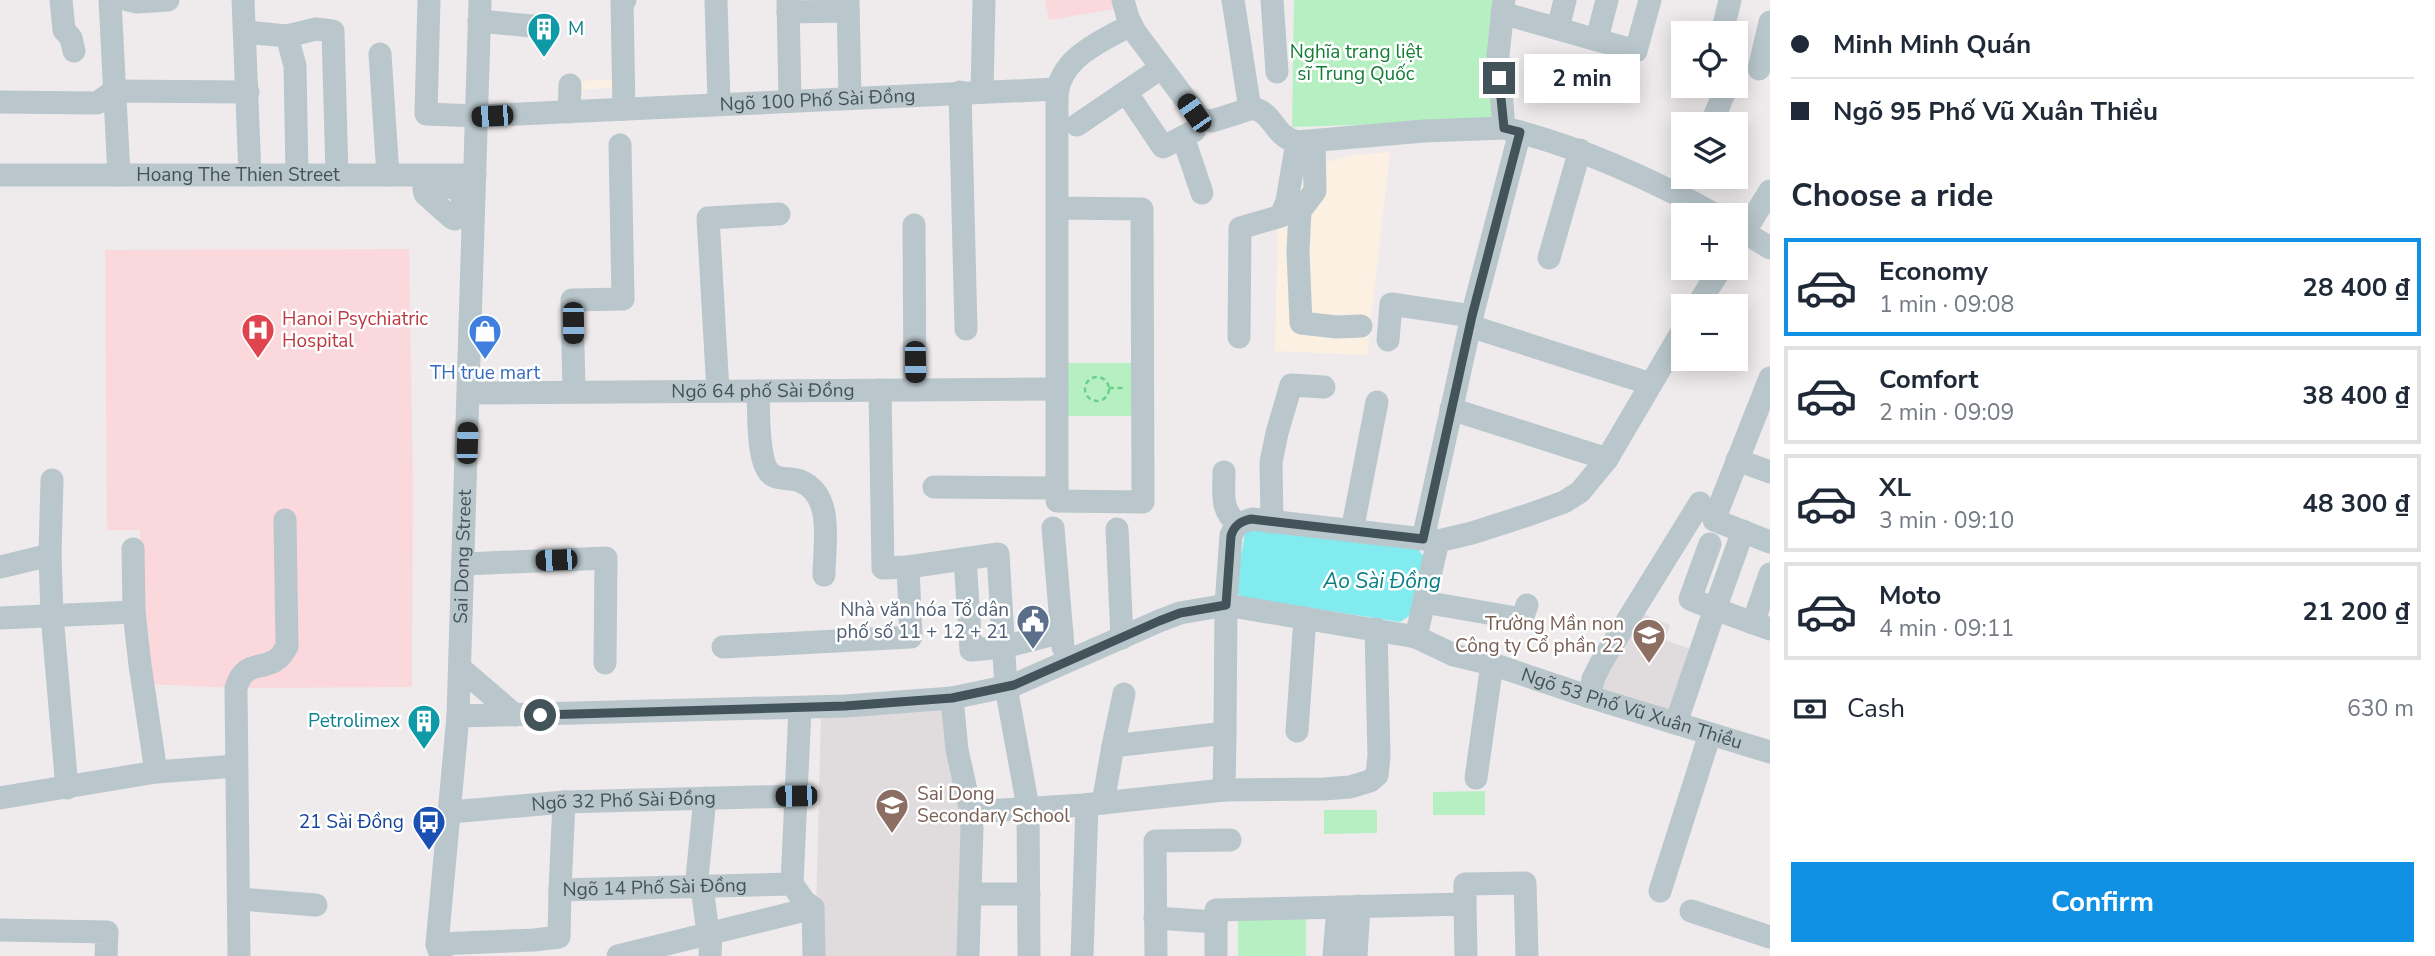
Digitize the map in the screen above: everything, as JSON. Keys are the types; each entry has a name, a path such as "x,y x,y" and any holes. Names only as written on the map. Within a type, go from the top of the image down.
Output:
{"street":[{"path":"61,0 64,30 71,38 74,51"},
{"path":"110,0 119,175"},
{"path":"128,0 168,0"},
{"path":"243,0 250,175"},
{"name":"Ngõ 100 Phố Sài Đồng","path":"429,0 426,114 477,116 1057,89"},
{"path":"623,0 624,109"},
{"path":"716,0 719,104"},
{"path":"966,329 971,92 984,0"},
{"path":"1122,0 1131,25 1197,117 1203,121 1258,109 1266,114 1283,136 1305,141 1424,131 1512,130 1580,149 1671,181"},
{"path":"1233,0 1250,109"},
{"path":"1272,0 1277,72"},
{"path":"1558,28 1565,0"},
{"path":"1597,39 1607,0"},
{"path":"458,716 800,708 952,698 1006,687 1180,613 1226,605 1416,637 1424,602 1451,409 1512,130 1498,55 1503,6 1558,28 1636,51 1650,0"},
{"path":"1725,21 1730,0"},
{"path":"790,101 788,6 848,6 850,98"},
{"path":"480,10 532,26"},
{"name":"Sai Dong Street","path":"435,952 451,812 458,716 473,245 467,180 477,116 480,10"},
{"path":"1759,69 1770,22"},
{"path":"1057,208 1142,209 1143,502 1057,501 1057,208 1057,89 1066,68 1075,60 1096,44 1131,25"},
{"path":"245,32 287,36 316,29 333,30 337,175"},
{"path":"287,36 295,66 297,175"},
{"path":"380,54 388,175 439,214 473,245"},
{"path":"1077,125 1161,68"},
{"path":"569,112 570,85"},
{"path":"0,102 97,103 114,92 248,92"},
{"path":"1126,92 1163,147 1195,130 1203,121"},
{"path":"1183,137 1202,193"},
{"path":"1305,141 1315,191 1300,211 1298,251 1301,323 1337,327 1361,326"},
{"path":"1239,337 1240,228 1281,216 1305,141"},
{"path":"574,392 572,300 623,299 620,145"},
{"path":"1549,258 1580,149"},
{"name":"Hoang The Thien Street","path":"0,175 388,175 467,180"},
{"path":"1687,189 1703,203"},
{"path":"1748,222 1770,191"},
{"path":"718,391 708,218 779,214"},
{"path":"914,225 915,390"},
{"path":"1748,238 1770,247"},
{"path":"1388,340 1391,304 1471,321 1651,384"},
{"path":"1224,790 1226,605 1231,536 1238,524 1251,519 1431,540 1472,533 1564,502 1580,492 1606,459 1671,350"},
{"path":"1272,522 1272,463 1277,433 1291,385 1324,387"},
{"path":"1768,386 1714,520 1770,542"},
{"name":"Ngõ 64 phố Sài Đồng","path":"468,393 1057,389"},
{"path":"880,390 883,568 998,554 1006,687 1028,807 1030,956"},
{"path":"758,391 762,445 768,470 777,477 810,486 823,507 824,575"},
{"path":"1352,531 1377,402"},
{"path":"1451,409 1606,459"},
{"path":"1738,460 1770,472"},
{"path":"1224,472 1226,511 1238,524"},
{"path":"52,480 52,615 66,788"},
{"path":"934,487 1057,488"},
{"path":"1590,697 1593,678 1615,639 1700,503"},
{"path":"239,956 236,688 239,676 248,667 271,665 282,657 287,646 285,520"},
{"path":"1053,528 1065,664"},
{"path":"1117,529 1122,638"},
{"path":"1676,723 1743,531"},
{"path":"1710,544 1690,599 1761,626 1770,574"},
{"path":"133,549 134,612 156,772"},
{"path":"0,567 50,555"},
{"path":"464,564 606,558 605,663"},
{"path":"965,559 971,650 1004,647 1062,632"},
{"path":"723,647 911,637 908,567"},
{"path":"1424,602 1522,619 1527,605"},
{"path":"0,618 134,612"},
{"path":"1297,731 1305,618"},
{"path":"971,812 1095,804 1224,790 1350,787 1370,781 1378,771 1379,756 1376,629"},
{"name":"Ngõ 53 Phố Vũ Xuân Thiều","path":"1416,637 1454,655 1492,664 1770,752"},
{"path":"1476,778 1492,664"},
{"path":"460,668 515,715"},
{"path":"1082,956 1095,804 1113,746 1125,694"},
{"path":"952,698 958,761 971,812 968,956"},
{"path":"800,708 792,884 804,901 813,908"},
{"path":"1113,746 1225,733"},
{"path":"1660,891 1710,734"},
{"path":"0,798 156,772 236,766"},
{"name":"Ngõ 32 Phố Sài Đồng","path":"451,812 564,802 796,796"},
{"path":"705,798 699,887 710,941"},
{"name":"Ngõ 14 Phố Sài Đồng","path":"435,952 534,940 560,946 564,802"},
{"path":"1156,956 1155,841 1230,841"},
{"path":"1466,956 1465,884 1525,883 1527,956"},
{"name":"Ngõ 14 Phố Sài Đồng","path":"560,890 792,884"},
{"path":"970,894 1029,894"},
{"path":"240,899 316,905"},
{"path":"1216,956 1216,909 1465,904"},
{"path":"1334,956 1349,907"},
{"path":"1349,907 1356,956"},
{"path":"631,955 710,941 813,908"},
{"path":"813,908 814,956"},
{"path":"1691,911 1770,937"},
{"path":"1155,918 1216,922"},
{"path":"0,930 107,932 106,956"}],"path":[{"path":"1098,376 1108,383 1109,390 1103,400 1094,401 1087,397 1084,389 1090,379 1098,376"}],"shaded area":[{"path":"1045,0 1118,0 1120,8 1049,20"},
{"path":"621,79 621,87 580,90 580,81"},
{"path":"1390,152 1367,355 1275,351 1278,221 1293,211 1307,167 1354,155"},
{"name":"Hanoi Psychiatric Hospital","path":"409,249 413,482 412,687 236,688 146,684 140,530 107,530 105,250"},
{"name":"Trường Mần non Công ty Cổ phần 22","path":"1636,611 1670,625 1665,640 1699,652 1676,719 1594,689"},
{"name":"Sai Dong Secondary School","path":"948,706 965,826 965,956 815,956 821,710"}],"green space":[{"name":"Nghĩa trang liệt sĩ Trung Quốc","path":"1294,0 1494,0 1491,121 1292,127"},
{"path":"1065,363 1133,363 1133,416 1065,416"},
{"path":"1485,791 1485,815 1433,815 1433,792"},
{"path":"1324,810 1377,810 1377,833 1324,834"},
{"path":"1306,911 1306,956 1238,956 1238,912"}],"water":[{"name":"Ao Sài Đồng","path":"1249,529 1418,549 1424,557 1412,614 1400,622 1241,597 1235,590 1245,533"}],"place":[{"name":"M","path":"544,59"},
{"name":"Hanoi Psychiatric Hospital","path":"258,360"},
{"name":"TH true mart","path":"485,361"},
{"name":"Nhà văn hóa Tổ dân phố số 11 + 12 + 21","path":"1033,651"},
{"name":"Trường Mần non Công ty Cổ phần 22","path":"1649,665"},
{"name":"Petrolimex","path":"424,751"},
{"name":"Sai Dong Secondary School","path":"892,835"},
{"name":"21 Sài Đồng","path":"429,852"}],"route":[{"path":"540,715 845,706 952,698 1014,685 1180,613 1226,605 1231,536 1233,529 1244,520 1423,539 1472,316 1520,132 1504,128 1499,78"}]}
